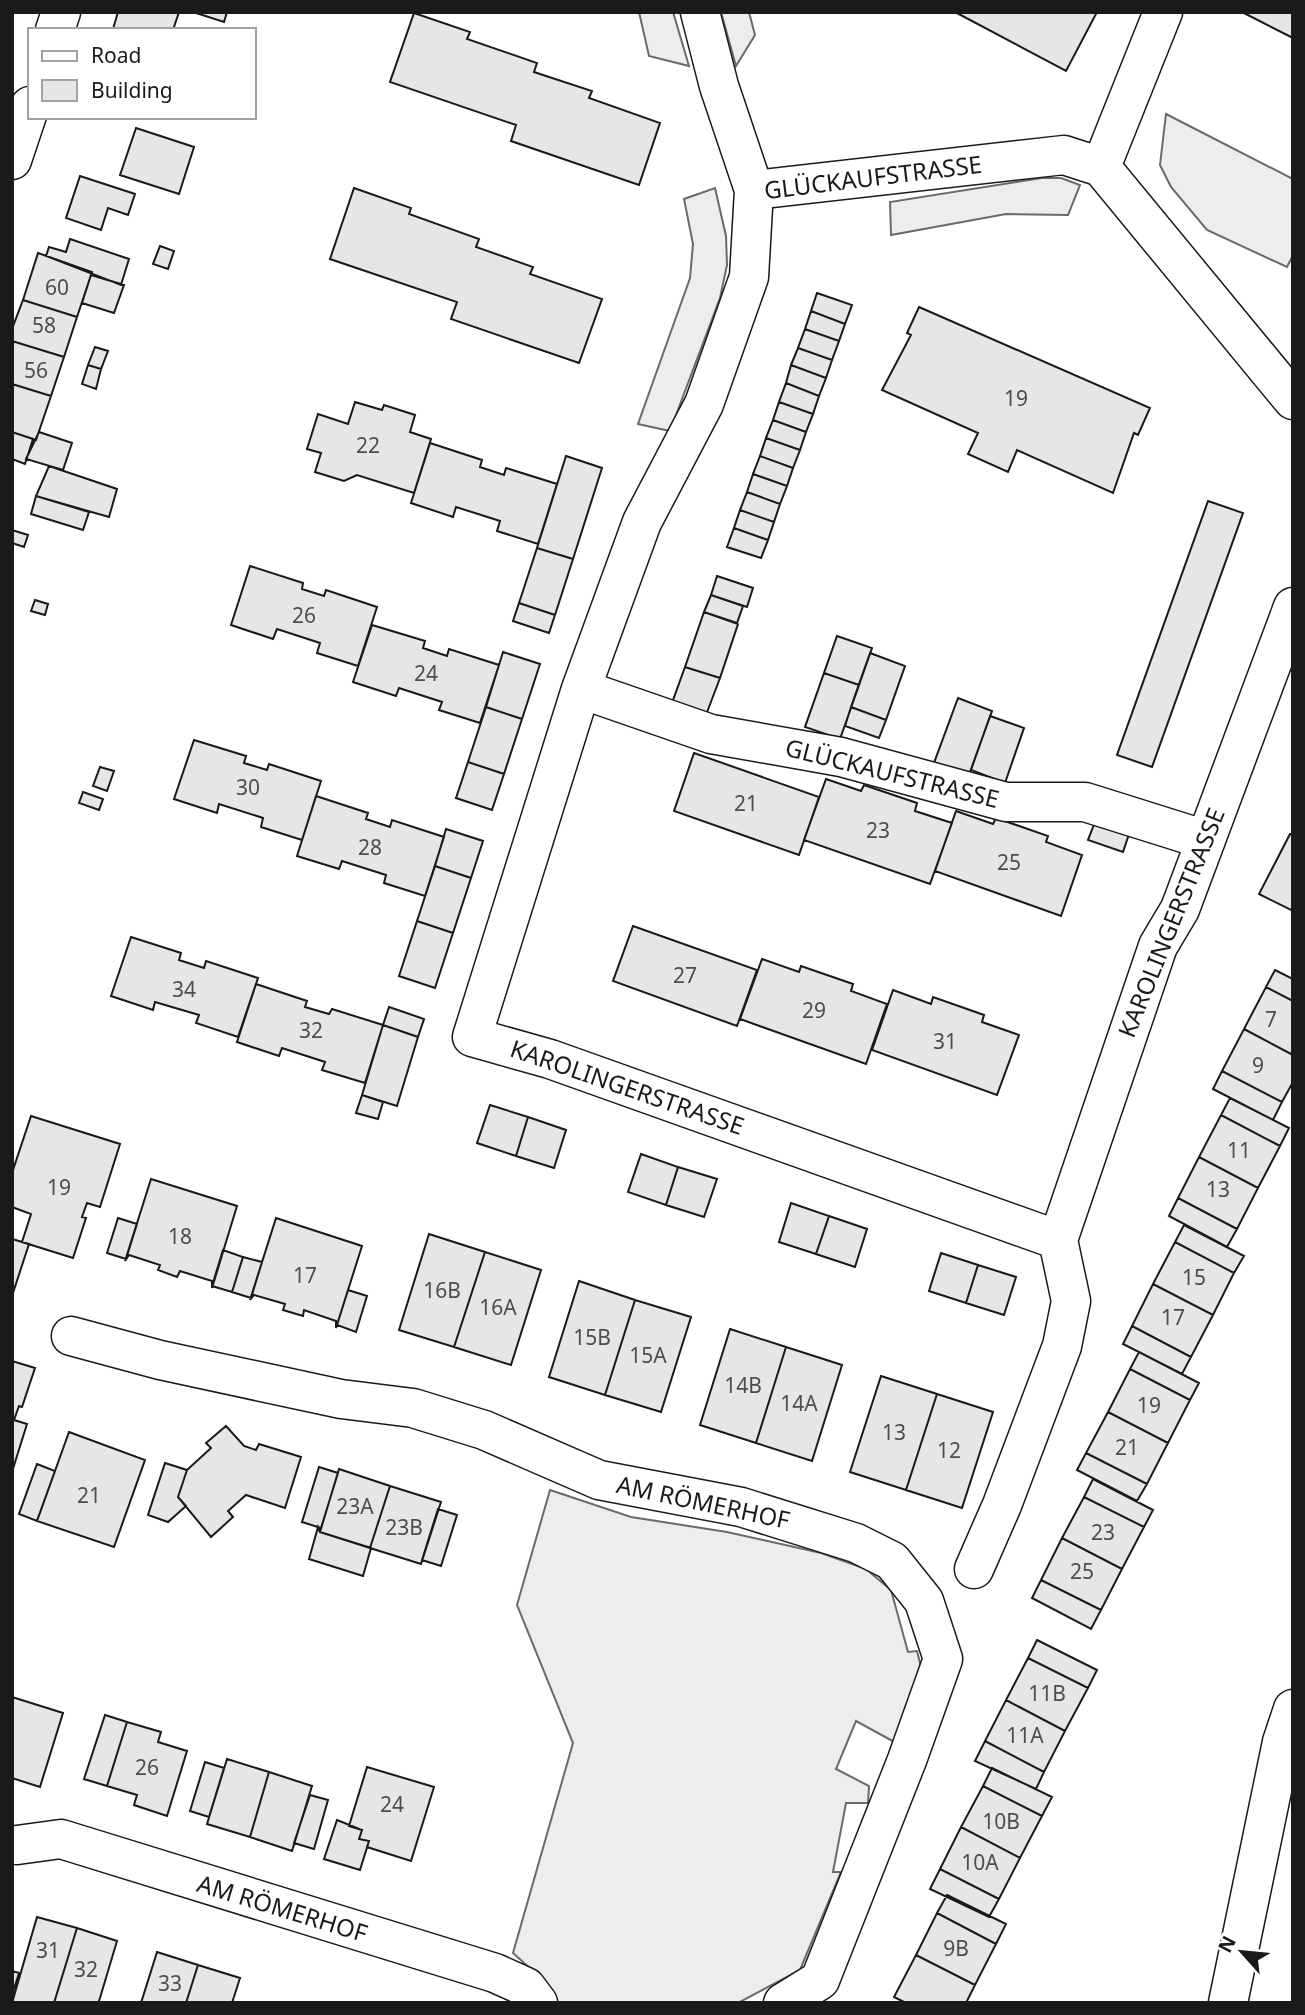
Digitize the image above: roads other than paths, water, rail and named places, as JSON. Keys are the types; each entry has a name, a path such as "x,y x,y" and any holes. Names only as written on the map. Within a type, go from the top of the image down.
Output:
{"street":[{"path":"700,12 719,86 754,190"},
{"path":"1163,12 1101,167 1293,400"},
{"path":"13,152 28,111"},
{"name":"GLÜCKAUFSTRASSE","path":"472,1037 581,689 642,522 704,404 749,277 754,190 1064,155 1101,167"},
{"name":"KAROLINGERSTRASSE","path":"472,1037 550,1059 1058,1240 1158,946 1180,909 1293,607"},
{"name":"GLÜCKAUFSTRASSE","path":"581,689 711,734 841,758 1006,802 1085,802 1206,840"},
{"path":"974,1569 1002,1505 1062,1346 1071,1301 1058,1240"},
{"name":"AM RÖMERHOF","path":"71,1336 160,1360 341,1399 413,1408 484,1430 599,1480 741,1507 856,1543 892,1561 924,1601 943,1659 907,1760 820,1980 783,2003"},
{"path":"1228,2003 1247,1903 1293,1709"},
{"name":"AM RÖMERHOF","path":"14,1847 61,1839 495,1973 526,1987 538,2003"},
{"path":"1239,2003 1247,1903"}]}
